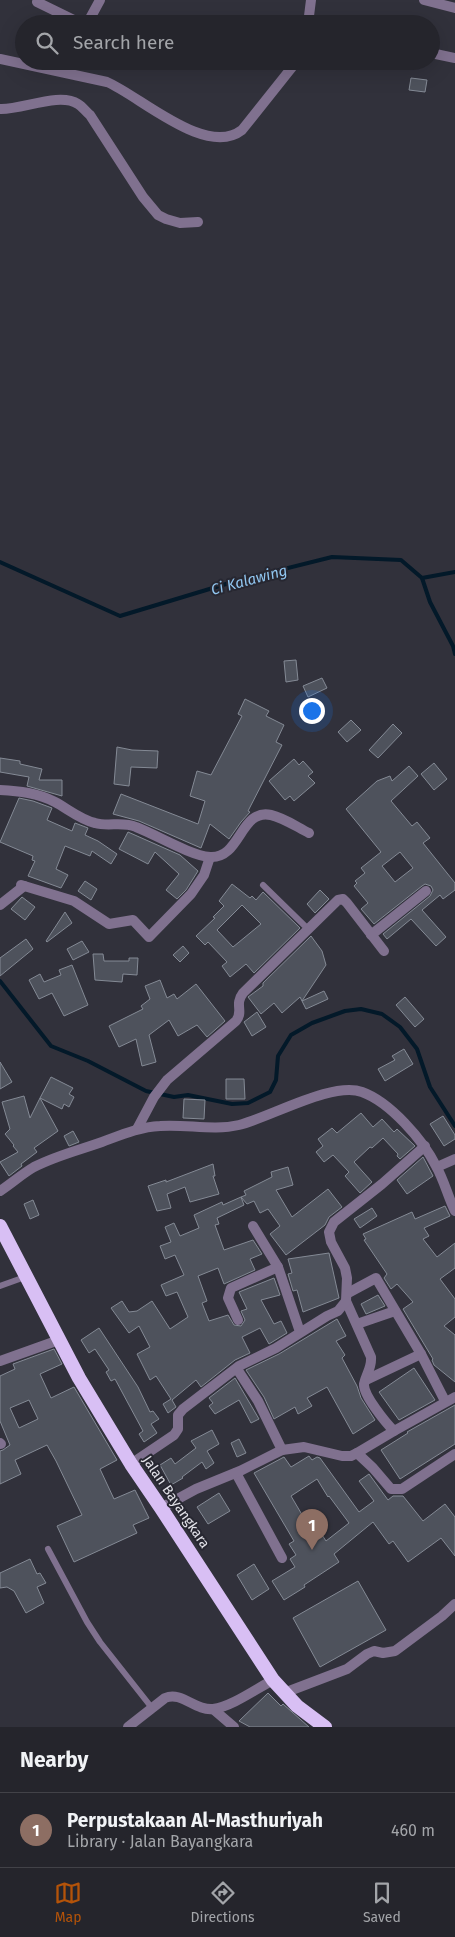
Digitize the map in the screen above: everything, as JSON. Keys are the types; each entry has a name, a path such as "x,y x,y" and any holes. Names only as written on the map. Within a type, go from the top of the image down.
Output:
{"highway":[{"name":"Jalan Bayangkara","path":"0,1226 79,1378 131,1464 273,1680 304,1712 325,1727"}],"street":[{"path":"38,0 37,2 64,15"},
{"path":"92,15 100,0"},
{"path":"309,15 311,0"},
{"path":"424,0 455,8"},
{"path":"440,55 455,58"},
{"path":"0,59 15,62"},
{"path":"51,70 107,82 182,126 207,136 222,137 235,135 242,130 290,70"},
{"path":"0,110 52,101 70,100 79,104 90,115 143,197 158,214 166,219 180,223 198,222"},
{"path":"0,790 19,791 39,796 53,801 94,823 131,824 195,853 210,857 220,856 228,851 250,820 260,815 272,815 309,833"},
{"path":"0,905 22,885 74,901 109,924 133,920 149,937 191,894 204,875 210,857"},
{"path":"371,935 426,892"},
{"path":"137,1129 161,1087 182,1066 231,1027 240,1014 238,1004 240,996 340,898 347,903 384,951"},
{"path":"0,1191 43,1163 137,1129 161,1126 204,1128 234,1126 255,1120 314,1097 350,1089 361,1091 381,1103 398,1117 425,1146 452,1198 455,1211"},
{"path":"394,1431 387,1424 365,1391 371,1361 347,1297 348,1278 345,1268 331,1242 330,1236 331,1227 338,1218 382,1184 425,1146"},
{"path":"437,1167 455,1159"},
{"path":"253,1226 278,1267 300,1332"},
{"path":"238,1320 228,1298 231,1288 278,1267"},
{"path":"131,1464 174,1435 178,1428 178,1415 183,1409 246,1362 276,1348 338,1311 347,1297 376,1278 421,1354 445,1401"},
{"path":"357,1324 395,1310"},
{"path":"0,1362 59,1340"},
{"path":"366,1380 421,1354"},
{"path":"237,1369 258,1401 282,1450"},
{"path":"161,1508 196,1489 236,1473 282,1450 304,1447 342,1456 350,1456 455,1397"},
{"path":"357,1453 391,1489 396,1490 402,1489 455,1454"},
{"path":"236,1473 282,1558"},
{"path":"284,1693 347,1669 374,1651 383,1653 395,1651 405,1646 416,1634 442,1616 455,1604"},
{"path":"128,1727 171,1696 176,1696 200,1707 213,1709 232,1702 273,1680"},
{"path":"213,1709 234,1727"}],"lane":[{"path":"263,884 308,929"},
{"path":"0,1286 25,1277"},
{"path":"48,1550 91,1629 152,1708"}],"building":[{"path":"411,78 427,80 425,92 409,90"},
{"path":"296,660 298,680 286,682 284,661"},
{"path":"322,678 327,688 308,697 303,686"},
{"path":"245,699 269,711 266,716 284,725 276,742 282,745 248,811 250,812 229,839 210,824 201,848 139,821 113,814 121,794 198,824 205,801 190,796 197,771 211,775 242,716 238,714"},
{"path":"351,720 361,730 347,742 338,732"},
{"path":"393,724 402,733 378,758 369,750"},
{"path":"117,747 132,750 158,751 157,768 131,767 129,786 114,784"},
{"path":"0,758 20,761 20,764 42,769 39,780 62,780 62,796 27,786 29,777 0,772"},
{"path":"294,759 299,765 303,761 313,772 308,776 315,783 294,801 290,796 285,800 269,781"},
{"path":"434,763 447,779 434,790 421,774"},
{"path":"409,766 418,776 391,801 412,826 417,822 430,838 423,843 455,883 455,890 443,899 440,895 422,910 446,937 436,946 411,919 387,939 383,934 430,896 433,890 431,886 425,884 422,886 374,924 361,909 368,903 354,886 357,883 355,881 365,873 361,868 381,852 346,809 377,781 390,776 392,781","holes":["400,852 413,868 395,882 382,866"]},
{"path":"19,798 52,808 47,820 72,831 75,823 88,828 85,835 117,854 111,864 92,851 90,856 65,846 56,869 68,875 61,888 28,876 35,861 32,860 33,856 0,842"},
{"path":"128,832 180,855 198,871 186,890 177,899 166,890 179,874 155,852 148,864 119,849"},
{"path":"85,881 97,889 91,900 78,891"},
{"path":"232,884 250,898 252,896 256,900 263,892 300,928 254,973 246,964 230,977 222,966 227,962 208,942 205,945 196,936 215,918 213,917 224,906 219,901","holes":["242,905 261,924 233,947 217,930"]},
{"path":"320,890 329,899 315,913 307,904"},
{"path":"22,897 35,907 25,920 11,909"},
{"path":"65,912 72,923 47,942 46,941"},
{"path":"311,936 322,951 326,965 302,1001 300,997 282,1013 274,1003 261,1014 248,997 263,986 263,983"},
{"path":"26,939 33,949 0,976 0,958"},
{"path":"82,941 89,952 73,960 67,949"},
{"path":"183,946 189,953 180,962 173,955"},
{"path":"93,954 103,954 104,961 129,961 129,958 138,958 137,975 123,974 122,982 95,980"},
{"path":"72,965 88,1005 64,1016 52,993 39,999 29,980 40,974 44,982 61,975 59,970"},
{"path":"160,980 167,998 174,994 177,999 196,984 225,1021 207,1037 197,1025 178,1036 169,1020 149,1035 156,1062 142,1066 136,1039 119,1047 109,1026 143,1009 141,1006 150,999 145,986"},
{"path":"324,991 328,999 306,1009 302,1001"},
{"path":"405,997 424,1019 415,1027 396,1005"},
{"path":"257,1012 266,1027 252,1036 244,1022"},
{"path":"404,1049 413,1064 385,1081 378,1069 395,1060 392,1056"},
{"path":"0,1062 12,1082 0,1089"},
{"path":"51,1077 73,1088 69,1094 74,1097 69,1107 64,1104 62,1109 40,1098"},
{"path":"226,1079 244,1079 245,1099 226,1099"},
{"path":"24,1096 30,1118 40,1098 58,1131 34,1148 37,1152 9,1176 0,1162 18,1152 5,1134 10,1129 2,1102"},
{"path":"184,1099 205,1100 204,1119 183,1118"},
{"path":"361,1113 373,1127 382,1119 394,1132 397,1129 415,1146 400,1159 397,1156 398,1154 383,1138 372,1148 370,1147 354,1162 372,1182 360,1193 345,1176 349,1172 333,1155 324,1162 316,1152 323,1146 318,1139 332,1128 337,1133"},
{"path":"443,1116 455,1135 455,1139 444,1146 430,1124"},
{"path":"73,1131 79,1142 69,1146 64,1136"},
{"path":"423,1157 433,1176 407,1194 397,1180"},
{"path":"213,1164 215,1176 213,1176 219,1194 190,1202 185,1187 167,1194 171,1208 157,1211 148,1186 166,1180 166,1182"},
{"path":"288,1167 293,1185 276,1190 292,1217 328,1189 342,1207 329,1217 325,1225 286,1255 270,1234 280,1226 268,1209 260,1213 254,1201 247,1204 241,1197 246,1195 244,1191 272,1177 271,1172"},
{"path":"241,1197 244,1205 217,1218 219,1224 215,1225 224,1250 253,1240 262,1254 250,1259 255,1270 224,1284 218,1268 198,1276 207,1301 202,1303 209,1321 228,1315 234,1325 241,1326 245,1320 241,1311 247,1309 239,1292 274,1278 280,1295 261,1300 274,1324 281,1321 287,1333 269,1344 260,1328 242,1337 250,1353 235,1360 201,1387 196,1380 172,1400 176,1407 168,1413 163,1404 171,1399 156,1376 150,1380 137,1354 150,1347 139,1326 129,1333 111,1308 122,1301 129,1312 137,1311 152,1301 170,1329 188,1317 177,1292 166,1296 161,1285 184,1275 175,1255 165,1259 160,1246 171,1242 165,1227 174,1223 180,1236 199,1228 194,1215 222,1202 223,1205"},
{"path":"33,1200 39,1215 30,1219 24,1204"},
{"path":"445,1206 450,1216 424,1228 429,1236 423,1239 437,1257 455,1243 455,1268 440,1279 455,1299 455,1317 444,1326 455,1335 455,1382 434,1365 433,1359 403,1309 413,1302 397,1284 391,1289 384,1278 387,1274 364,1240 366,1239 363,1234 412,1212 415,1219"},
{"path":"372,1208 377,1216 360,1228 354,1219"},
{"path":"329,1253 339,1298 303,1312 297,1290 293,1291 288,1274 292,1273 288,1259"},
{"path":"378,1295 385,1306 366,1314 361,1304"},
{"path":"337,1319 346,1336 336,1341 345,1355 342,1358 357,1386 361,1398 375,1420 353,1434 327,1387 307,1398 312,1406 298,1414 295,1407 274,1419 264,1397 246,1370 279,1354"},
{"path":"99,1328 138,1387 150,1412 153,1411 159,1419 151,1424 157,1433 144,1442 139,1434 143,1431 115,1379 111,1381 106,1372 109,1370 95,1349 89,1353 81,1340"},
{"path":"54,1349 62,1364 40,1374 51,1398 74,1387 117,1460 100,1469 114,1499 135,1490 149,1518 133,1525 137,1533 74,1562 57,1526 82,1515 47,1445 15,1460 21,1474 0,1484 0,1451 10,1445 0,1421 0,1376 15,1369 13,1364","holes":["29,1400 38,1419 19,1428 10,1408"]},
{"path":"414,1368 435,1400 399,1420 379,1392"},
{"path":"235,1378 259,1419 251,1423 239,1400 215,1414 209,1406 213,1403 209,1398"},
{"path":"455,1405 455,1444 400,1479 381,1450 407,1432"},
{"path":"212,1430 219,1444 207,1451 214,1463 206,1469 202,1462 183,1478 171,1485 160,1465 171,1458 175,1464 196,1448 191,1441"},
{"path":"239,1439 246,1453 237,1457 231,1443"},
{"path":"309,1456 312,1460 317,1457 320,1458 359,1512 374,1501 359,1481 369,1474 388,1500 393,1496 403,1496 423,1521 445,1504 455,1517 455,1556 441,1538 408,1562 393,1541 389,1544 373,1522 334,1554 339,1562 284,1600 272,1581 295,1567 290,1559 296,1555 289,1544 294,1541 254,1473 284,1457 291,1467","holes":["317,1479 328,1497 349,1523 326,1541 317,1527 311,1530 291,1496"]},
{"path":"219,1493 230,1511 208,1524 197,1507"},
{"path":"30,1559 37,1574 40,1573 46,1583 37,1587 44,1603 26,1613 14,1591 7,1587 0,1588 0,1573"},
{"path":"254,1564 269,1589 252,1600 237,1575"},
{"path":"358,1581 386,1630 320,1667 293,1618"},
{"path":"268,1693 281,1706 283,1704 309,1727 250,1727 239,1721"}],"waterway":[{"name":"Ci Kalawing","path":"0,562 120,616 236,581 332,557 401,560 422,578 430,602 453,646 455,654"},
{"path":"422,578 455,572"},
{"path":"0,981 51,1046 88,1061 146,1091 174,1097 188,1095 232,1104 248,1103 270,1092 276,1080 278,1056 291,1035 312,1023 345,1011 361,1009 382,1014 400,1027 417,1049 430,1087 455,1126"}],"place":[{"name":"Perpustakaan Al-Masthuriyah","path":"312,1550"}]}
